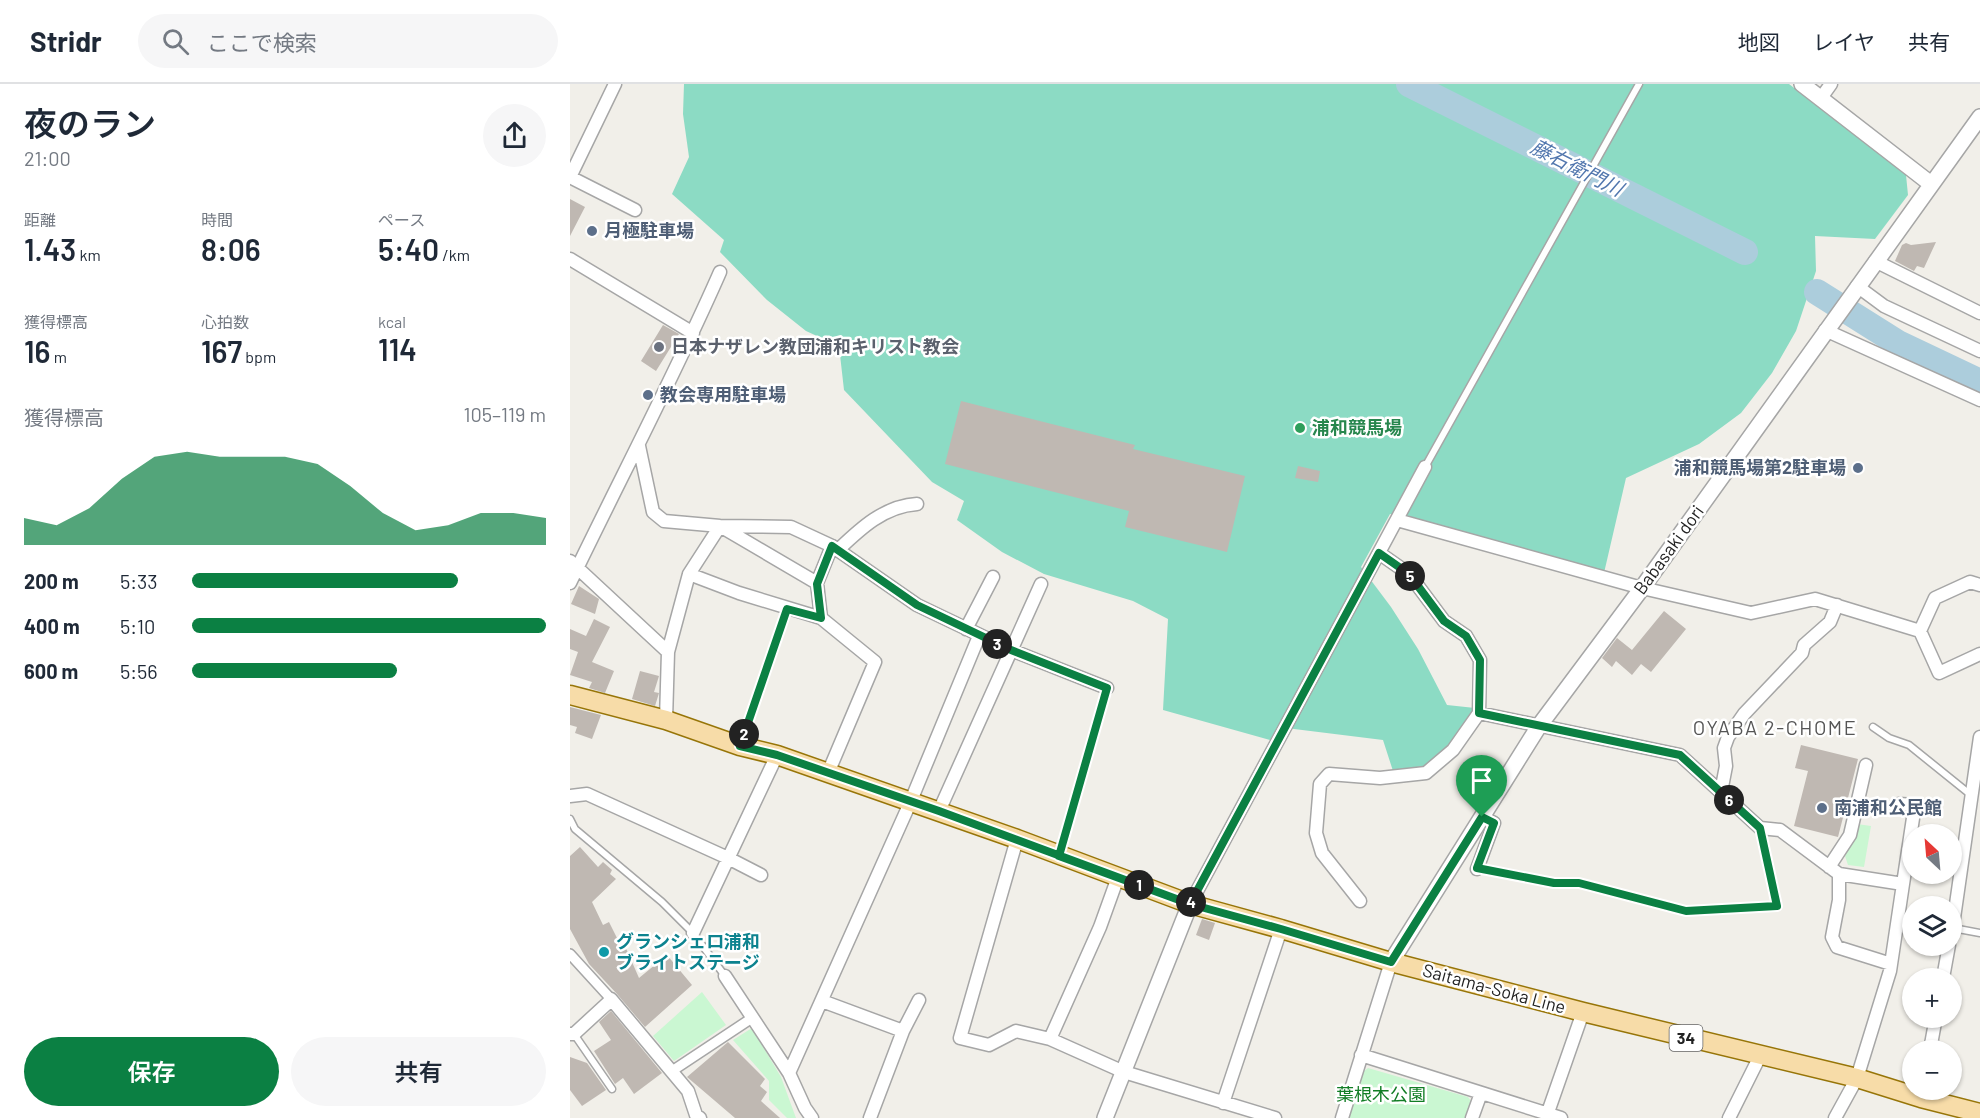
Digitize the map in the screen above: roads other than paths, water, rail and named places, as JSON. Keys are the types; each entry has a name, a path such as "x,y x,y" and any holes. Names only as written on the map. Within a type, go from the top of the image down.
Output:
{"main road":[{"name":"Saitama-Soka Line","path":"570,695 666,720 740,746 777,755 1017,839 1190,904 1391,962 1583,1012 1902,1089"},
{"name":"Saitama-Soka Line","path":"1940,1100 1980,1113"}],"street":[{"path":"614,84 575,153 570,177 635,210"},
{"path":"1802,84 1931,184"},
{"path":"1821,98 1831,84"},
{"name":"Babasaki dori","path":"1391,962 1539,726 1642,588 1827,327 1980,117"},
{"path":"570,259 693,333"},
{"path":"1875,261 1980,313"},
{"path":"570,583 574,564 639,446 720,272"},
{"path":"1853,291 1980,351"},
{"path":"1827,327 1980,400"},
{"path":"639,446 653,512 664,521 720,526 791,527 835,548 917,605 1011,650 1107,688"},
{"path":"1106,1118 1190,904 1425,467"},
{"path":"821,618 817,584 835,548 892,508 916,504"},
{"path":"1397,520 1642,588 1751,613 1815,599 1837,604 1920,631 1939,673 1980,654"},
{"path":"666,720 668,652 689,574 720,526"},
{"path":"720,526 817,584"},
{"path":"1360,902 1322,853 1316,833 1320,784 1329,774 1380,778 1426,773 1453,750 1479,713 1480,660 1466,636 1444,621 1409,574 1379,553"},
{"path":"574,564 668,652"},
{"path":"689,574 787,609 821,618 875,662 828,773"},
{"path":"966,629 993,577"},
{"path":"1920,631 1935,598 1970,582 1980,585"},
{"path":"939,811 1041,584"},
{"path":"1721,792 1726,766 1724,748 1728,737 1744,714 1802,653 1804,645 1830,622 1837,604"},
{"path":"789,1073 910,802 979,636"},
{"path":"1479,713 1680,755 1760,828 1780,830 1834,870 1902,884"},
{"path":"1957,896 1978,764 1980,737"},
{"path":"693,933 777,755"},
{"path":"1866,765 1850,835 1834,870 1839,900 1832,938 1837,947 1891,964"},
{"path":"570,796 587,794 761,875"},
{"path":"1899,804 1915,805 1912,824"},
{"path":"1477,868 1494,823 1482,817"},
{"path":"1017,839 960,1038 989,1045 1016,1031 1050,1039 1125,1072 1223,1102 1242,1114 1275,1118"},
{"path":"1050,1039 1100,927 1118,877"},
{"path":"1835,1118 1857,1078 1891,964 1903,884"},
{"path":"1223,1102 1281,929"},
{"path":"570,954 688,1091 696,1115 700,1118"},
{"path":"1342,1118 1391,962"},
{"path":"725,976 789,1073 812,1118"},
{"path":"572,1034 611,1000"},
{"path":"870,1118 903,1031 919,1000"},
{"path":"822,1001 903,1031"},
{"path":"1546,1116 1583,1012"},
{"path":"672,1071 752,1018"},
{"path":"1361,1055 1546,1116 1561,1118"},
{"path":"1730,1118 1760,1056"},
{"path":"1472,1118 1480,1093"}],"lane":[{"path":"1425,467 1639,84"},
{"path":"740,746 787,609"},
{"path":"1059,856 1107,688"},
{"path":"1873,727 1889,738 1909,745 1972,795"},
{"path":"570,819 575,829 662,902 693,933 725,976"},
{"path":"1477,868 1554,883 1579,883 1686,911 1777,906 1760,828"},
{"path":"1962,931 1980,933"},
{"path":"572,1034 612,1089"}],"waterway":[{"name":"藤右衛門川","path":"1409,84 1745,252"},
{"name":"藤右衛門川","path":"1817,292 1898,343 1980,382"}],"place":[{"name":"月極駐車場","path":"592,231"},
{"name":"日本ナザレン教団浦和キリスト教会","path":"659,347"},
{"name":"教会専用駐車場","path":"648,395"},
{"name":"浦和競馬場","path":"1300,428"},
{"name":"浦和競馬場第2駐車場","path":"1858,468"},
{"name":"南浦和公民館","path":"1822,808"},
{"name":"グランシェロ浦和 ブライトステージ","path":"604,952"}],"district":[{"name":"OYABA 2-CHOME","path":"1775,728"}],"park label":[{"name":"葉根木公園","path":"1381,1095"}]}
